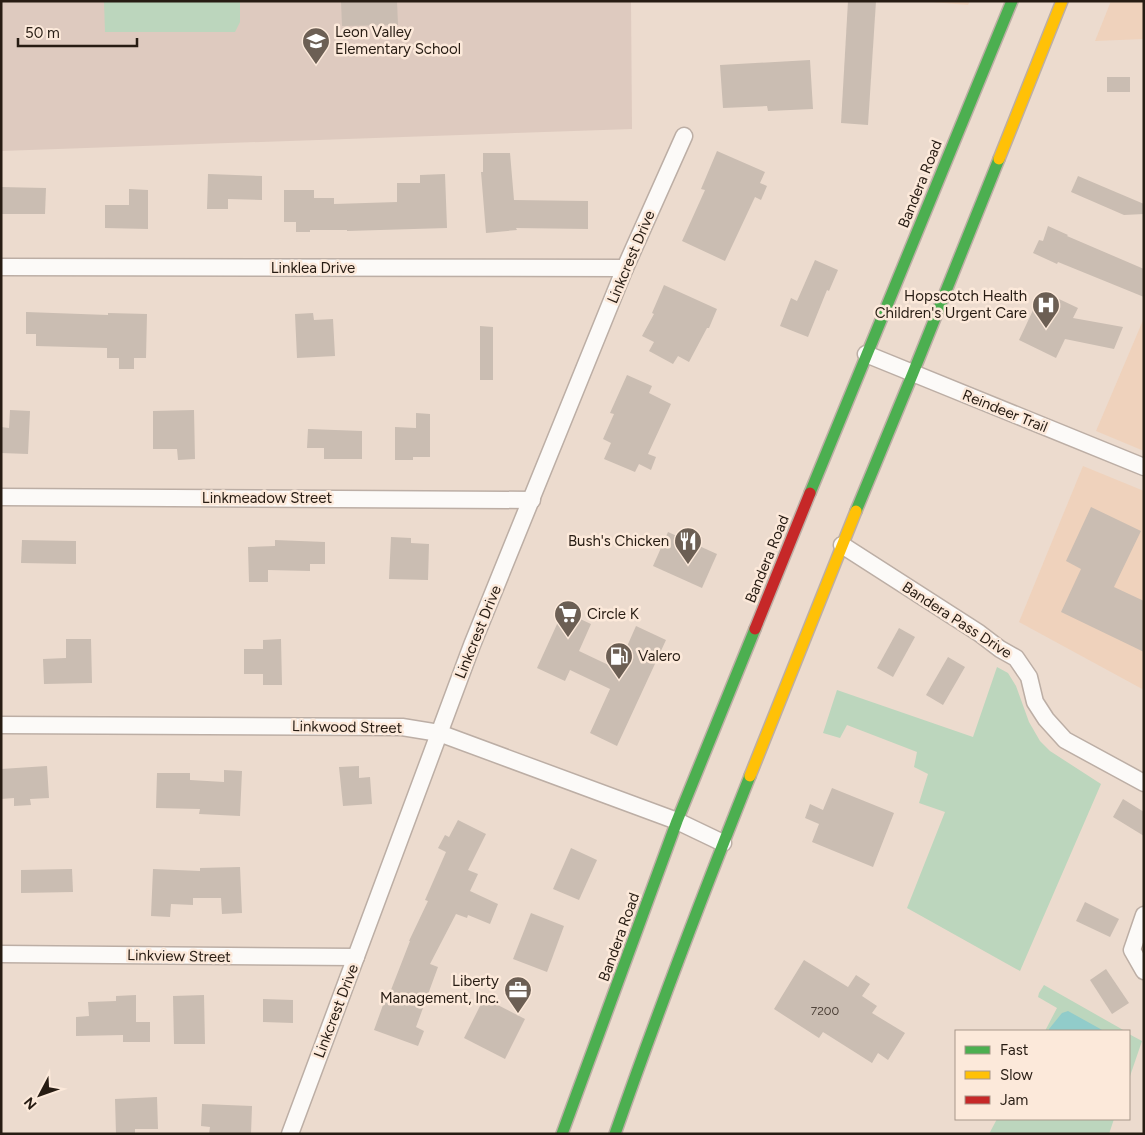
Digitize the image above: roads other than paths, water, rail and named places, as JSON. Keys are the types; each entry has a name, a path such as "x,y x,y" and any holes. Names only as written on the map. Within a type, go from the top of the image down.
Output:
{"main road":[{"name":"Bandera Road","path":"562,1134 677,821 866,354 1012,1"},
{"path":"615,1134 634,1077 682,956 723,843 1062,1"}],"street":[{"name":"Linkcrest Drive","path":"290,1134 472,645 625,268 684,136"},
{"name":"Linklea Drive","path":"1,267 625,268"},
{"name":"Reindeer Trail","path":"866,354 1144,467"},
{"name":"Linkmeadow Street","path":"1,497 532,500"},
{"name":"Bandera Pass Drive","path":"842,545 1016,658 1029,677 1035,702 1046,719 1065,740 1144,783"},
{"name":"Linkwood Street","path":"1,725 402,727 439,733 677,821 723,843"},
{"path":"1144,915 1132,950 1144,970"},
{"name":"Linkview Street","path":"1,954 356,957"}],"water":[{"path":"1068,1011 1102,1030 1049,1030 1062,1013"}],"place":[{"name":"Leon Valley Elementary School","path":"316,65"},
{"name":"Hopscotch Health Children's Urgent Care","path":"1046,329"},
{"name":"Bush's Chicken","path":"688,565"},
{"name":"Circle K","path":"568,638"},
{"name":"Valero","path":"619,680"},
{"name":"Liberty Management, Inc.","path":"518,1014"}]}
